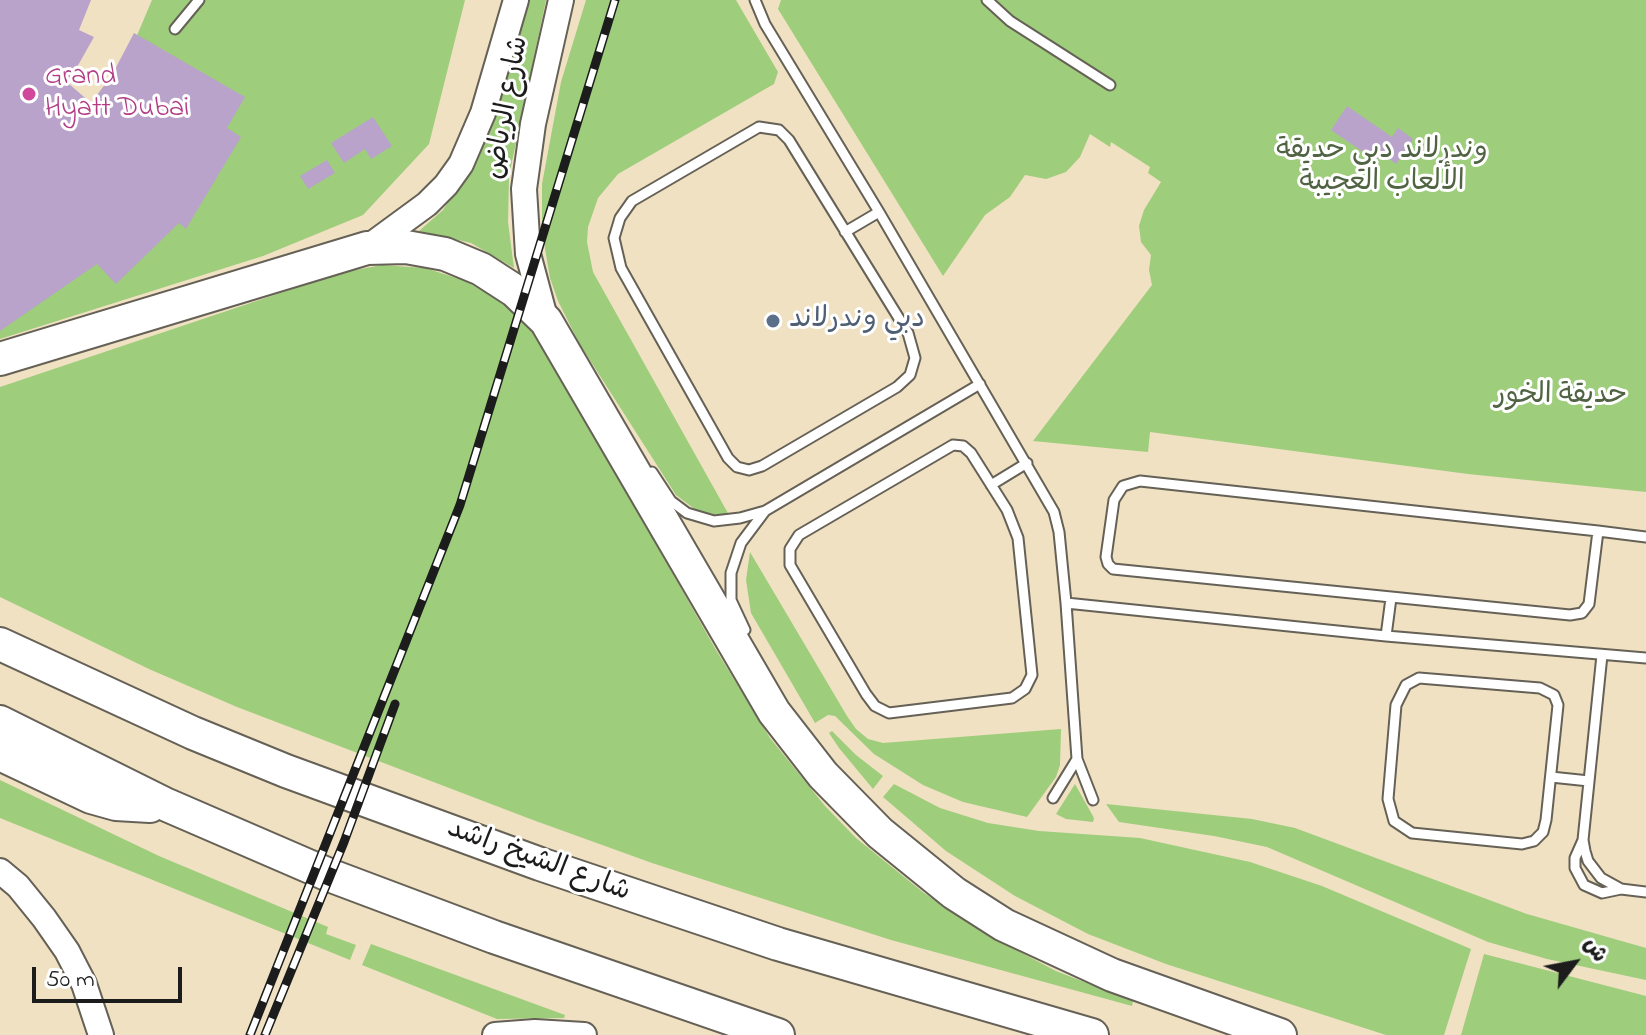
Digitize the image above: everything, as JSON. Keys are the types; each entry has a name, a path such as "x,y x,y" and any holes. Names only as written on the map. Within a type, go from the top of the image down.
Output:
{"highway":[{"path":"0,359 367,248 406,247 445,254 481,269 515,291 546,321 612,421 732,643 823,775 851,805 910,859 954,893 1004,925 1112,975 1280,1035"},
{"name":"شارع الشيخ راشد","path":"0,644 193,733 286,771 540,864 778,944 1092,1035"},
{"path":"0,722 167,805 315,869 411,907 778,1035"},
{"path":"0,754 91,797 143,807 167,805"}],"main road":[{"name":"شارع الرياض","path":"367,248 427,204 461,164 483,113 516,0"},
{"name":"شارع الرياض","path":"546,321 528,254 524,189 533,124 561,0"},
{"path":"0,871 35,907 67,951 84,984 101,1035"},
{"path":"495,1035 535,1032 584,1035"}],"lane":[{"path":"175,29 199,0"},
{"path":"755,0 765,24 1027,463 1057,521 1077,759 1093,800"},
{"path":"987,0 1010,21 1110,85"},
{"path":"766,126 779,130 789,140 845,232 912,341 915,358 910,375 897,387 762,466 749,470 737,467 728,458 621,268 614,238 620,218 641,195 752,129 766,126"},
{"path":"845,232 879,212"},
{"path":"644,459 671,501 697,518 723,521 765,511 980,384"},
{"path":"953,445 968,449 991,485 1013,524 1021,552 1033,667 1030,682 1019,694 1004,700 897,713 882,710 866,694 790,565 790,549 806,530 953,445"},
{"path":"991,485 1027,463"},
{"path":"1598,531 1589,604 1576,615 1113,569 1106,557 1114,500 1123,486 1140,481 1598,531 1646,537"},
{"path":"749,638 731,600 731,573 741,543 765,511"},
{"path":"1386,636 1391,598"},
{"path":"1066,603 1386,636 1646,658"},
{"path":"1602,655 1583,840 1594,871 1621,889"},
{"path":"1427,678 1550,691 1558,705 1551,777 1545,826 1539,837 1528,843 1405,830 1394,821 1388,807 1396,705 1401,691 1412,681 1427,678"},
{"path":"1053,798 1077,759"},
{"path":"1551,777 1589,781"},
{"path":"1583,840 1577,848 1575,868 1584,885 1602,893 1621,889 1646,892"}],"green space":[{"path":"152,0 465,0 429,144 363,215 263,256 0,339 0,220 25,206 130,52"},
{"path":"530,0 546,0 509,176 508,222 514,268 471,243 419,231 443,210 479,155"},
{"path":"586,0 736,0 778,72 774,84 618,174 598,198 588,227 587,242 593,272 729,515 696,510 676,495 579,343 550,278 542,231 542,184 561,82"},
{"name":"وندرلاند دبي حديقة الألعاب العجيبة","path":"781,0 1646,0 1646,492 1468,474 1150,432 1148,452 1033,441 1152,285 1149,270 1151,255 1141,242 1139,226 1144,210 1161,182 1148,173 1150,167 1111,142 1110,147 1090,134 1080,157 1066,172 1046,179 1025,175 1010,197 985,215 943,276 778,9"},
{"path":"382,265 425,268 466,281 503,303 533,333 546,350 716,650 770,738 825,806 856,838 924,893 986,934 1056,971 1133,1001 1132,1006 891,940 652,863 237,707 149,669 0,597 0,387 340,273"},
{"path":"750,552 847,716 868,739 883,743 1061,729 1060,765 1056,777 1027,817 963,802 923,785 874,754 835,716 828,715 815,723 751,613 746,580"},
{"path":"832,731 883,776 873,789 839,748 829,733"},
{"path":"0,780 159,856 328,927 326,934 356,945 350,960 0,818"},
{"path":"894,784 940,808 988,823 1039,831 1140,838 1250,862 1322,886 1471,949 1444,1035 1386,1035 1166,964 1088,934 1015,896 946,851 883,797"},
{"path":"1075,784 1094,818 1093,822 1066,819 1056,814"},
{"path":"1106,804 1252,819 1295,828 1527,914 1646,948 1646,980 1547,959 1488,942 1267,847 1119,822"},
{"path":"371,944 565,1015 564,1018 497,1019 362,965"},
{"path":"1484,954 1646,996 1646,1035 1461,1035"}],"building":[{"path":"0,0 91,0 79,30 94,37 68,83 91,103 112,75 134,33 245,97 227,128 241,137 186,229 179,223 116,284 97,264 0,331"},
{"path":"1347,106 1392,137 1398,128 1413,139 1396,164 1381,153 1376,161 1331,130"},
{"path":"373,117 392,146 371,159 365,149 344,163 331,143"},
{"path":"327,160 335,173 308,189 300,176"}],"railway":[{"path":"250,1035 460,505 615,0"},
{"path":"265,1035 344,842 395,704"}],"place":[{"name":"Grand Hyatt Dubai","path":"29,94"},
{"name":"دبي وندرلاند","path":"773,321"}],"park label":[{"name":"حديقة الخور","path":"1561,397"}]}
